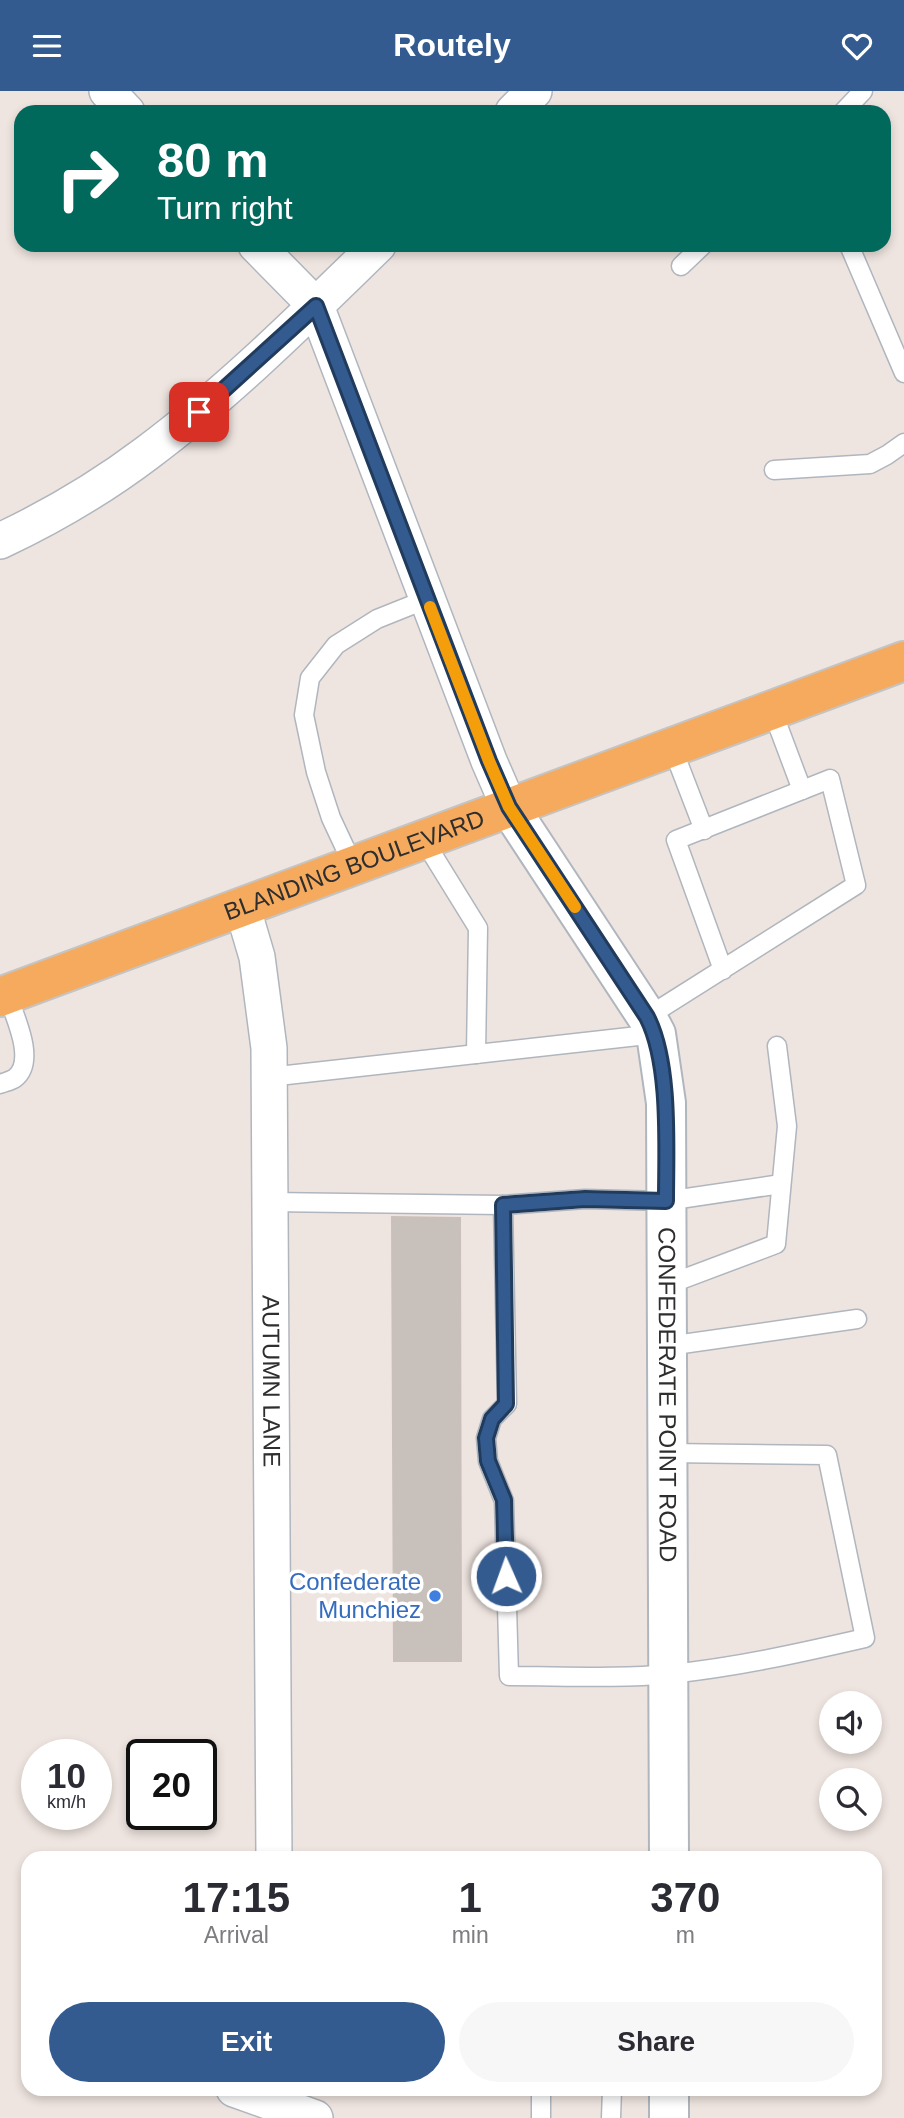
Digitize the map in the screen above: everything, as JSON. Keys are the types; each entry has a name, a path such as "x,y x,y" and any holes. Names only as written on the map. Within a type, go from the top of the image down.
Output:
{"main road":[{"name":"BLANDING BOULEVARD","path":"4,995 904,661"}],"street":[{"path":"107,91 120,105"},
{"path":"520,105 534,91"},
{"path":"263,252 316,306 489,761 509,807"},
{"path":"0,541 82,496 146,454 199,412 316,306 371,252"},
{"name":"CONFEDERATE POINT ROAD","path":"509,807 652,1026 666,1104 669,1851"},
{"name":"AUTUMN LANE","path":"243,906 257,957 269,1048 274,1851"},
{"path":"669,2096 669,2118"},
{"path":"275,2097 315,2118"}],"lane":[{"path":"850,105 863,91"},
{"path":"681,266 696,252"},
{"path":"852,252 904,373"},
{"path":"774,470 870,464 904,443"},
{"path":"353,865 331,818 316,772 304,715 310,678 336,645 377,619 427,599"},
{"path":"772,710 802,790"},
{"path":"672,747 704,830"},
{"path":"269,1077 476,1054 652,1026 723,970 856,885 830,779 676,840 723,970"},
{"path":"423,839 478,928 476,1054"},
{"path":"0,1084 15,1078 26,1061 24,1044 4,995"},
{"path":"667,1285 776,1244 788,1126 777,1047"},
{"path":"269,1202 503,1205 585,1199 666,1201 781,1184"},
{"path":"503,1205 506,1404 492,1419 486,1438 488,1461 504,1500 509,1676 668,1674 771,1660 865,1637 827,1455 668,1453"},
{"path":"668,1346 857,1319"},
{"path":"541,2096 541,2118"},
{"path":"611,2118 612,2096"}],"building":[{"path":"392,1217 460,1218 461,1661 394,1661"}],"slow traffic":[{"path":"430,607 509,807 575,907"}],"place":[{"name":"Confederate Munchiez","path":"435,1596"}],"route":[{"path":"199,412 316,306 489,761 509,807 656,1034 666,1104 666,1201 585,1199 503,1205 506,1404 492,1419 486,1438 488,1461 504,1500 506,1576"}]}
